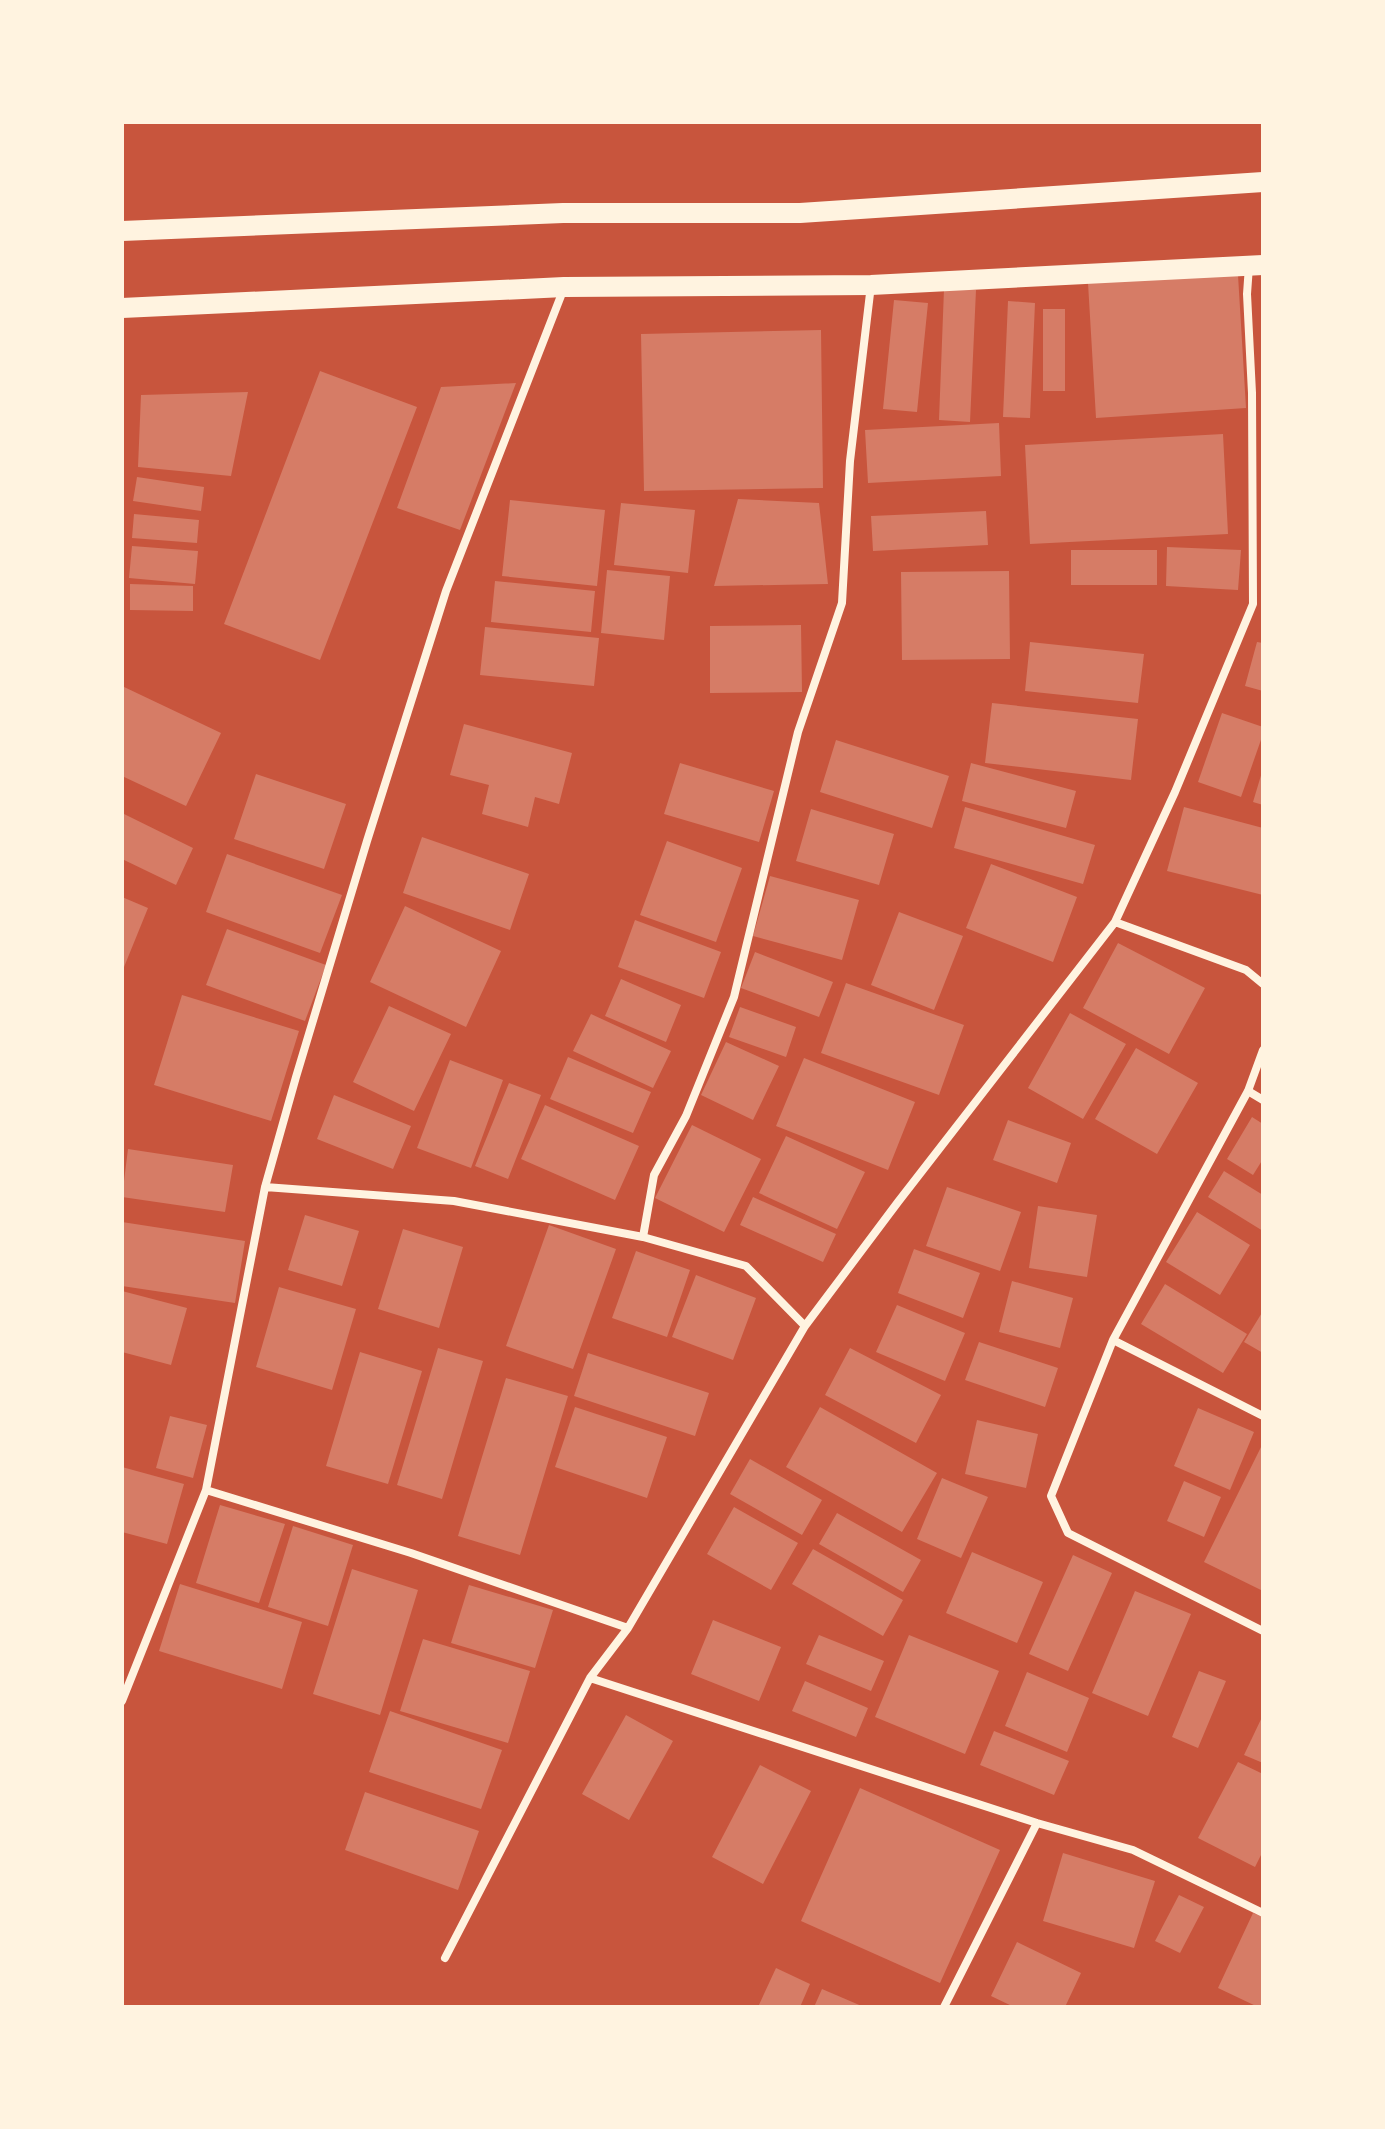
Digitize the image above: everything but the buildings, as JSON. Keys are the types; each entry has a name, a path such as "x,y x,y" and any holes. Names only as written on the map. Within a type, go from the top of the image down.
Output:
{"main road":[{"path":"122,231 563,213 800,213 1263,182"},
{"path":"122,308 564,287 871,285 1256,265"}],"street":[{"path":"445,1958 590,1678 628,1628 805,1326 1115,922 1175,792 1253,604 1252,393 1247,294 1256,265"},
{"path":"643,1237 654,1175 686,1116 734,997 798,732 842,603 850,461 871,285"},
{"path":"122,1701 206,1490 265,1187 362,855 446,591 564,287"},
{"path":"1115,922 1246,970 1263,984"},
{"path":"1263,1050 1248,1091 1113,1340 1051,1496 1068,1533 1263,1631"},
{"path":"1248,1091 1263,1100"},
{"path":"265,1187 454,1201 643,1237 746,1266 805,1326"},
{"path":"1113,1340 1263,1416"},
{"path":"206,1490 411,1553 628,1628"},
{"path":"590,1678 1037,1823 1133,1850 1263,1913"},
{"path":"944,2007 1037,1823"}]}
